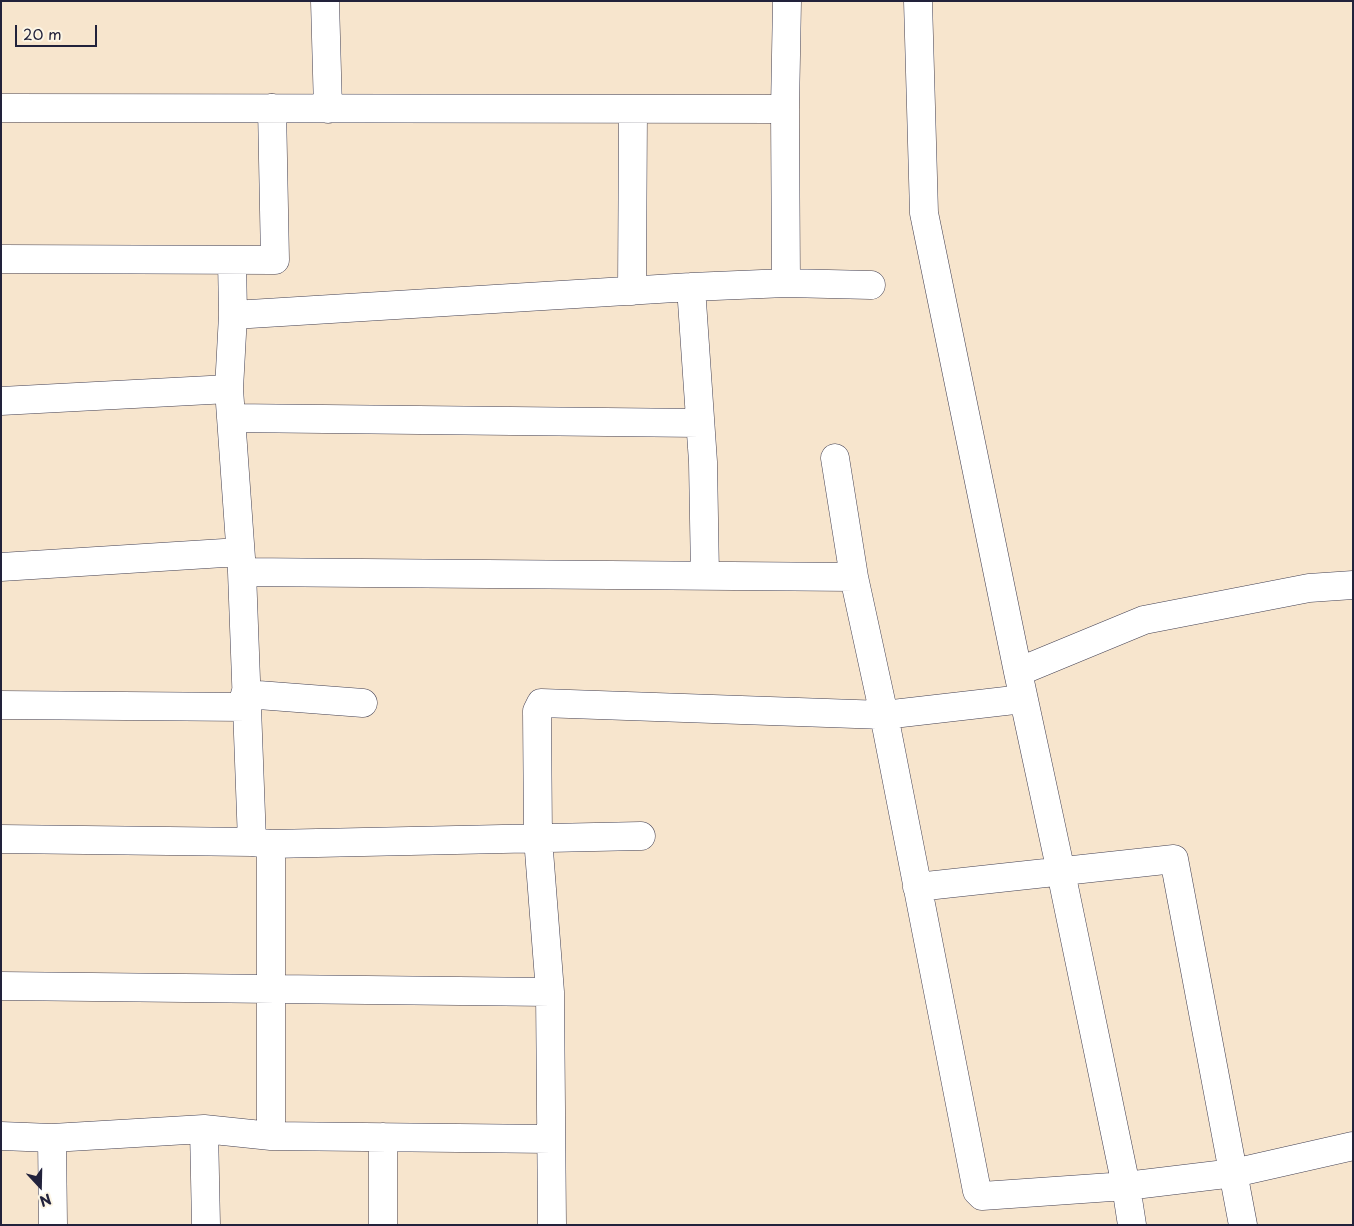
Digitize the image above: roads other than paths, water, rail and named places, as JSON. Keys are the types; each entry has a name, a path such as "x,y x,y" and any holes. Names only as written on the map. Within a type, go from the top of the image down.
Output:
{"street":[{"path":"325,1 328,109"},
{"path":"786,283 785,109 787,1"},
{"path":"918,1 924,213 1023,699 1126,1186 1132,1225"},
{"path":"1,108 785,109"},
{"path":"1,259 275,260 272,108"},
{"path":"632,291 634,109"},
{"path":"232,260 233,315 229,389 241,562 246,701 261,843 271,989 271,1136"},
{"path":"233,315 691,287 786,283 871,285"},
{"path":"691,287 702,462 705,575"},
{"path":"1,401 229,389"},
{"path":"231,418 699,423"},
{"path":"835,458 854,577 884,715 977,1191 982,1196 1126,1186 1234,1173 1353,1146"},
{"path":"1,566 241,562 705,575 854,577"},
{"path":"1018,672 1144,620 1309,588 1353,585"},
{"path":"552,1225 550,992 538,838 537,711 541,703 884,715 1023,699"},
{"path":"1,705 246,701 363,702"},
{"path":"1,839 261,843 641,836"},
{"path":"917,887 1174,859 1243,1225"},
{"path":"1,986 550,992"},
{"path":"1,1136 52,1138 204,1129 271,1136 551,1139"},
{"path":"204,1129 206,1225"},
{"path":"383,1137 383,1225"},
{"path":"52,1138 53,1225"}]}
